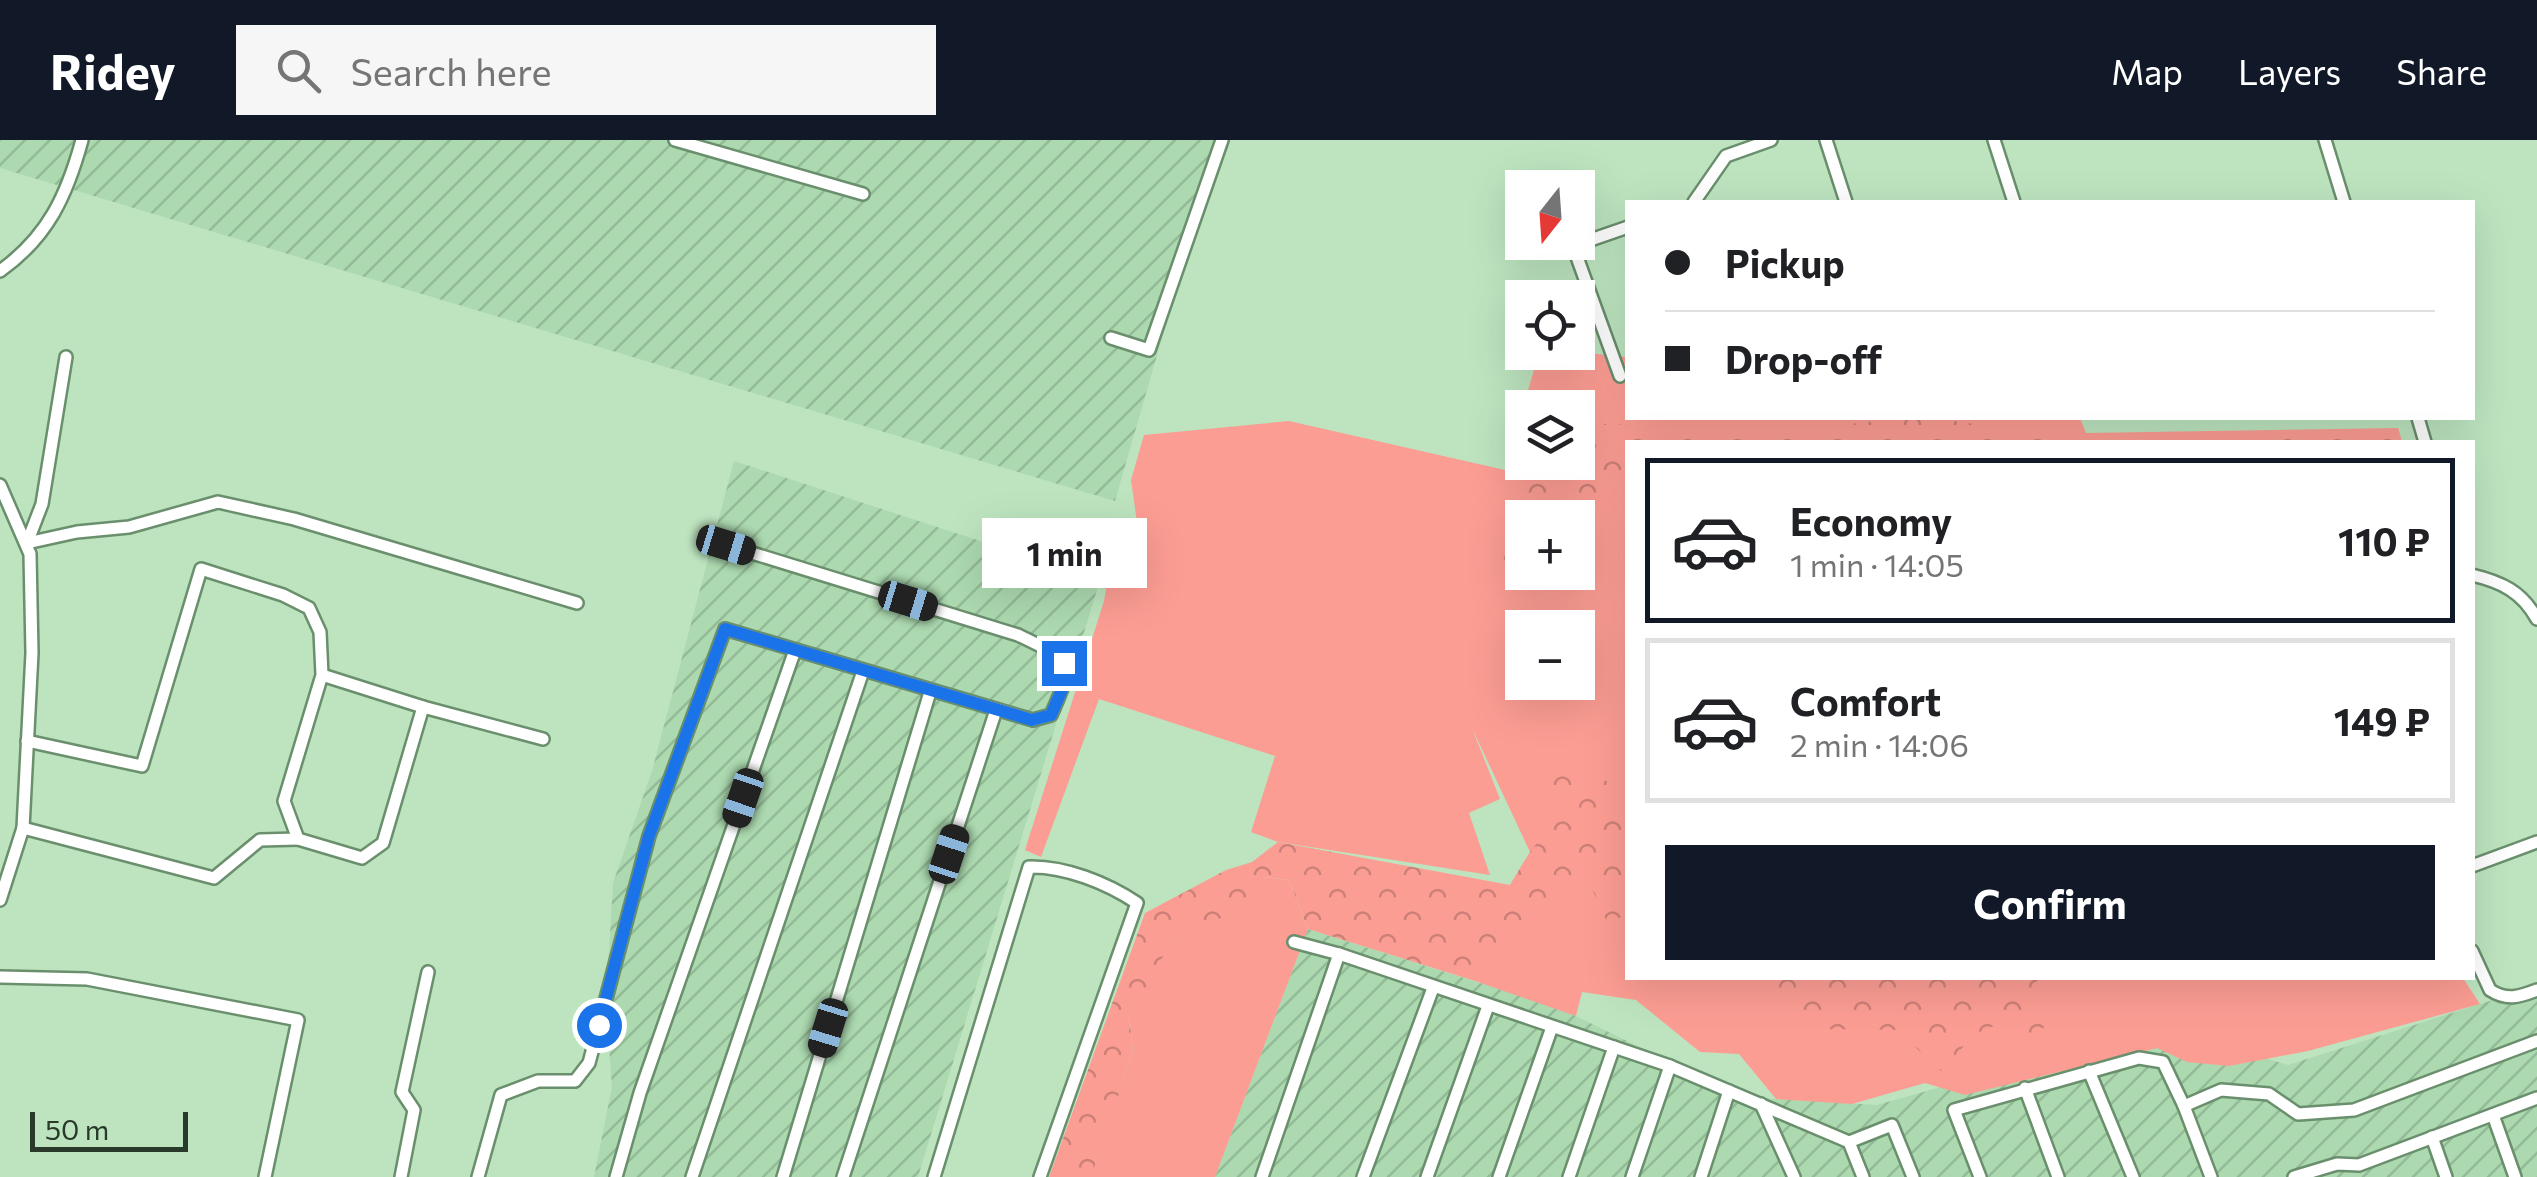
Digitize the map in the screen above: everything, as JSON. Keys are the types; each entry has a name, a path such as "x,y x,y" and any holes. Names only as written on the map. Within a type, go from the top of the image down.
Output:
{"lane":[{"path":"0,271 18,258 69,188 82,140"},
{"path":"675,140 863,194"},
{"path":"1111,338 1149,350 1222,140"},
{"path":"1695,200 1726,156 1771,140"},
{"path":"1826,140 1845,200"},
{"path":"1994,140 2013,200"},
{"path":"2325,140 2343,200"},
{"path":"1620,376 1572,246 1625,227"},
{"path":"27,542 42,504 66,357"},
{"path":"0,485 27,542 32,636 23,828 0,900"},
{"path":"27,542 129,527 218,502 294,519 577,604"},
{"path":"478,1177 502,1095 538,1081 575,1080 589,1063 649,836 725,629 1032,720 1051,715 1067,678 1064,663 1018,635 726,545"},
{"path":"27,740 142,766 201,569 284,594 308,608 320,632 322,674 284,801 298,839"},
{"path":"2475,576 2514,590 2537,619"},
{"path":"616,1177 640,1093 794,650"},
{"path":"692,1177 863,671"},
{"path":"322,674 422,708 543,739"},
{"path":"783,1177 930,692"},
{"path":"23,828 214,878 260,840 298,839 362,858 383,843 422,708"},
{"path":"843,1177 996,710"},
{"path":"2475,865 2537,842"},
{"path":"934,1177 1029,868 1050,866 1117,890 1137,902 1040,1177"},
{"path":"1294,942 1340,954 1670,1066 1849,1142 1863,1177"},
{"path":"1262,1177 1340,954"},
{"path":"2475,958 2490,990 2506,998 2517,998 2537,990"},
{"path":"401,1177 414,1110 402,1092 428,972"},
{"path":"0,977 87,978 298,1020 265,1177"},
{"path":"1363,1177 1433,988"},
{"path":"1427,1177 1488,1006"},
{"path":"1500,1177 1552,1027"},
{"path":"2184,1106 2221,1090 2269,1094 2298,1114 2354,1110 2537,1042"},
{"path":"1569,1177 1614,1048"},
{"path":"1980,1177 1954,1110 2139,1058 2163,1062 2211,1177"},
{"path":"1632,1177 1670,1066"},
{"path":"2089,1071 2133,1177"},
{"path":"2025,1088 2058,1177"},
{"path":"1700,1177 1729,1092"},
{"path":"2294,1177 2337,1164 2361,1171 2432,1137 2537,1098"},
{"path":"1761,1104 1794,1177"},
{"path":"2493,1115 2515,1177"},
{"path":"1849,1142 1892,1125 1913,1177"},
{"path":"2432,1137 2446,1177"}],"shaded area":[{"path":"0,140 1219,140 1115,501 0,168"},
{"path":"734,461 1100,580 918,1177 594,1177 612,1087 606,1003 613,883 652,771"},
{"path":"1308,929 1559,1008 1743,1097 1877,1105 2158,1026 2288,1065 2537,986 2537,1177 1215,1177"}],"green space":[{"path":"1595,354 1625,357 1625,420 2081,420 2086,433 2398,428 2401,440 1625,440 1625,980 2464,980 2480,1004 2308,1051 2229,1066 2187,1062 2157,1048 1965,1095 1925,1083 1852,1104 1776,1099 1739,1054 1700,1052 1636,1000 1582,992 1576,1016 1475,981 1510,885 1530,852 1472,728 1500,799 1469,813 1490,875 1278,842 1251,832 1275,756 1099,699 1041,857 1025,850 1104,601 1112,552 1139,536 1131,480 1144,435 1289,421 1505,470 1505,480 1595,480 1595,390 1528,390 1534,370 1595,370"},
{"path":"1883,420 1947,420 2083,440 1625,440 1625,498 1595,503 1511,500 1531,480 1595,480 1595,424 1818,428"},
{"path":"2398,428 2401,440 2242,440"},
{"path":"1505,516 1505,572 1483,571"},
{"path":"1567,771 1610,782 1625,801 1625,916 1607,922 1588,880 1551,919 1516,925 1475,981 1308,929 1289,880 1264,877 1232,913 1171,940 1129,1015 1133,1052 1091,1177 1049,1177 1145,913 1226,870 1252,862 1278,842 1510,885 1551,826 1547,777"},
{"path":"1264,877 1289,880 1308,929 1215,1177 1090,1177 1133,1052 1129,1015 1171,940"},
{"path":"1768,980 2037,980 2054,1020 2021,1044 1996,1025 1975,1034 1941,1071 1897,1030 1813,1029"}],"route":[{"path":"599,1025 649,836 725,629 1032,720 1051,715 1067,678 1064,663"}]}
